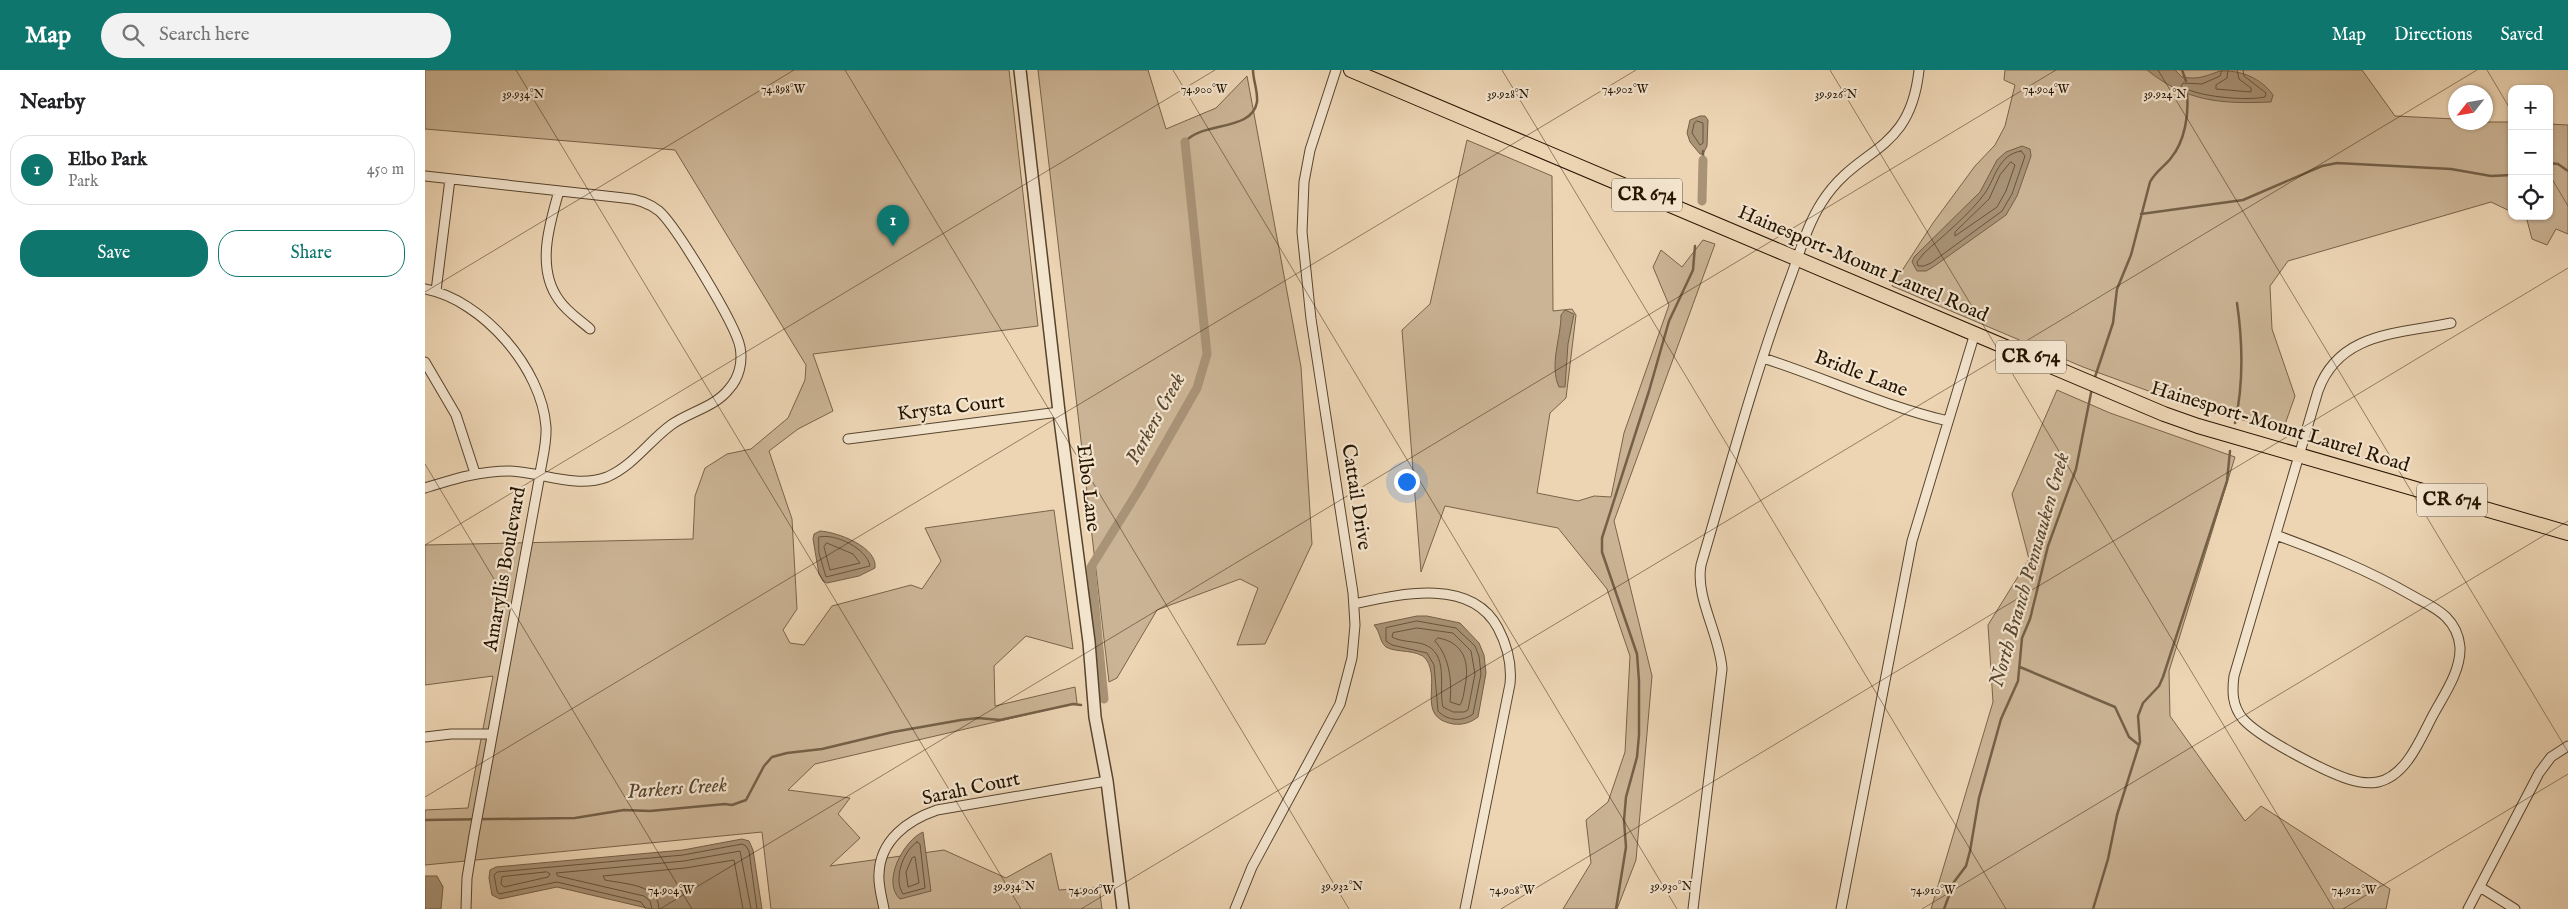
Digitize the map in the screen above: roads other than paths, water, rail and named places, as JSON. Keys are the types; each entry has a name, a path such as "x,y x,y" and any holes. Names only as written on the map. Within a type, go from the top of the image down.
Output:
{"main road":[{"name":"Hainesport-Mount Laurel Road","path":"1351,70 2101,388 2198,426 2568,533"}],"street":[{"name":"Elbo Lane","path":"1020,70 1059,412 1089,642 1095,717 1107,781 1123,909"},
{"name":"Cattail Drive","path":"1235,909 1252,867 1340,704 1352,658 1355,626 1354,604 1311,319 1302,232 1304,182 1310,150 1336,70"},
{"path":"1693,909 1722,670 1721,654 1700,587 1699,576 1763,358 1798,258 1821,204 1847,174 1889,140 1906,119 1915,95 1919,70"},
{"path":"425,176 633,199 657,210 676,231 734,330 741,356 738,374 722,397 670,425 615,472 599,479 585,481 511,471 475,473 425,488"},
{"path":"436,291 450,179"},
{"path":"559,191 549,226 546,259 547,276 558,300 591,329"},
{"name":"Amaryllis Boulevard","path":"425,289 436,291 455,299 477,314 513,350 528,370 542,404 546,429 540,475 469,864 466,909"},
{"path":"2276,534 2365,570 2437,610 2453,625 2460,646 2457,668 2410,757 2403,766 2387,779 2362,782 2337,775 2262,733 2243,719 2237,710 2233,688 2236,663 2300,456 2321,381 2332,362 2340,354 2368,340 2451,323"},
{"path":"1841,909 1912,541 1975,333"},
{"name":"Bridle Lane","path":"1763,358 1827,379 1893,406 1948,421"},
{"path":"425,362 456,415 475,473"},
{"name":"Krysta Court","path":"848,439 1059,412"},
{"path":"1354,604 1428,593 1461,597 1476,605 1489,616 1507,647 1511,671 1509,691 1465,909"},
{"path":"425,737 451,734 492,734"},
{"path":"2468,909 2539,773 2551,757 2568,746"},
{"name":"Sarah Court","path":"884,909 879,874 882,856 891,838 920,816 937,810 1107,781"},
{"path":"2480,887 2515,909"}],"water":[{"path":"2147,70 2175,70 2182,77 2193,78 2220,71 2235,72 2250,76 2263,84 2273,95 2271,102 2236,102 2205,99 2176,89"},
{"path":"1705,116 1708,120 1707,146 1703,154 1700,154 1690,142 1687,133 1690,120"},
{"path":"2022,146 2030,149 2031,156 2017,196 2006,215 1933,267 1926,271 1917,271 1912,262 1914,257 1980,192 1997,160 2006,152"},
{"path":"1565,310 1574,314 1568,344 1565,387 1559,387 1556,379 1555,361 1561,315"},
{"path":"820,531 836,534 863,547 874,560 875,568 859,576 827,583 823,581 819,574 813,539 814,534"},
{"path":"1417,616 1427,616 1460,623 1479,643 1484,655 1486,673 1478,717 1472,721 1463,724 1453,724 1442,720 1435,714 1431,698 1432,678 1426,659 1412,652 1386,647 1374,625"},
{"path":"923,832 931,891 900,899 895,892 893,882 897,862 909,843"},
{"path":"742,839 749,841 753,850 762,909 651,909 557,887 500,899 492,895 489,878 490,870 496,867 683,850"},
{"path":"425,876 437,876 443,887 441,909 425,909"}],"waterway":[{"name":"Parkers Creek","path":"1185,142 1193,135 1203,131 1246,118 1253,111 1257,102 1253,70"},
{"name":"North Branch Pennsauken Creek","path":"2182,70 2186,81"},
{"name":"North Branch Pennsauken Creek","path":"2094,380 2113,323 2117,289 2131,255 2150,182 2171,158 2183,136 2187,119 2187,94"},
{"name":"Parkers Creek","path":"1104,699 1091,567 1140,488 1197,388 1207,354 1185,142"},
{"path":"1703,151 1703,160"},
{"path":"1702,201 1703,160"},
{"path":"2141,214 2243,200 2322,166 2337,163 2451,169 2491,176 2508,175"},
{"path":"2553,163 2558,164 2568,171"},
{"path":"1616,909 1626,847 1624,820 1626,797 1637,757 1639,681 1637,654 1602,552 1602,538 1649,391 1669,321 1693,270 1695,246"},
{"path":"2235,423 2242,363 2237,303"},
{"name":"North Branch Pennsauken Creek","path":"1944,909 1954,882 1966,866 1979,798 2001,719 2018,681 2022,638 2030,619 2048,546 2076,469 2092,388"},
{"path":"2093,909 2108,859 2117,815 2140,742 2138,716 2143,703 2159,686 2163,677 2227,481 2230,451"},
{"path":"2020,667 2115,707 2129,737 2139,745"},
{"name":"Parkers Creek","path":"425,820 575,818 624,810 650,811 725,804 732,805 746,800 764,766 772,757 787,753 822,749 893,732 961,720 978,718 1000,720 1073,704 1081,705"}],"place":[{"name":"Elbo Park","path":"893,246"}]}
